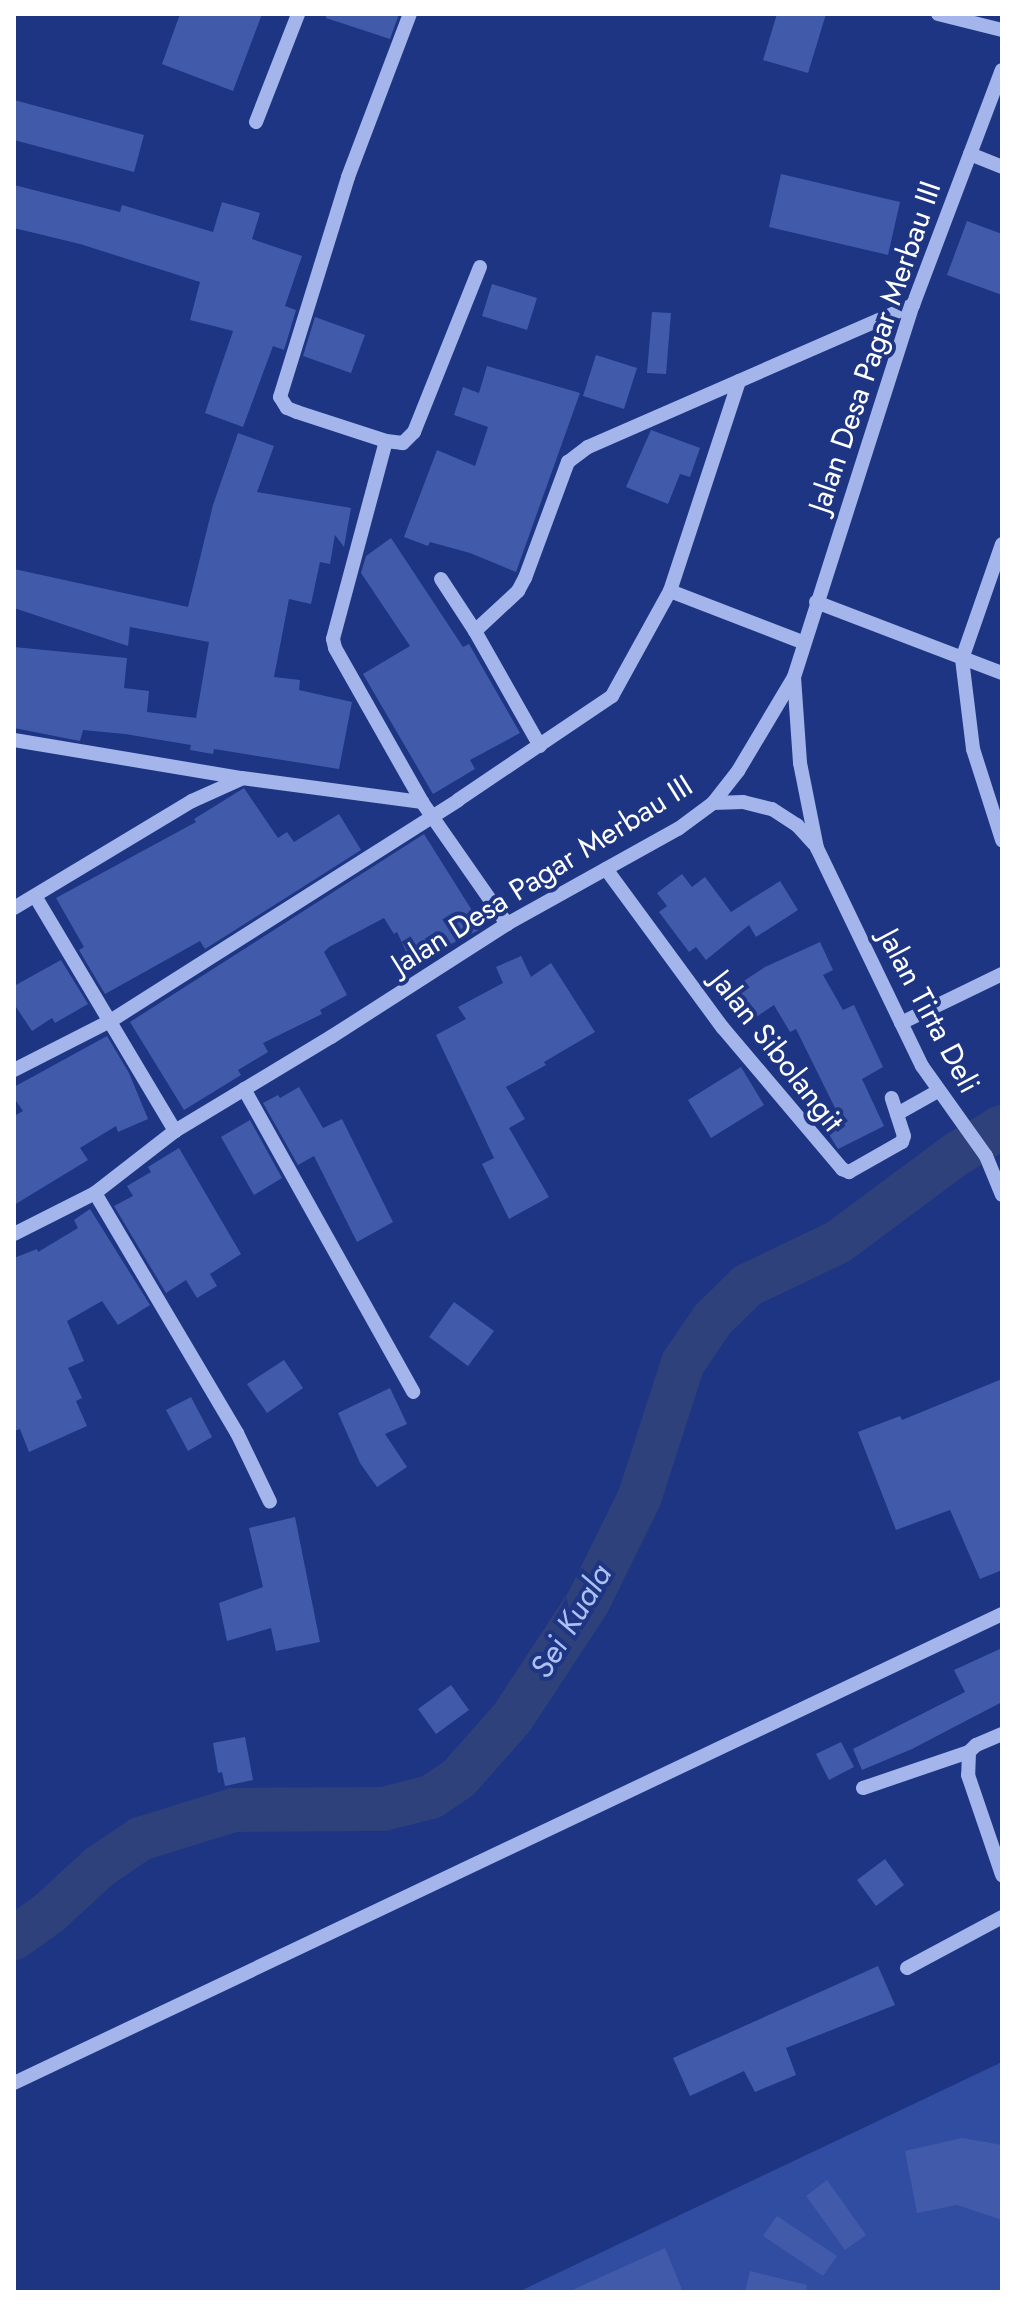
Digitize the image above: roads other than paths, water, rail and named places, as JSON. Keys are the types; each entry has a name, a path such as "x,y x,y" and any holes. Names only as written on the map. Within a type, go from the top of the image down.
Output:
{"street":[{"path":"256,122 298,14"},
{"path":"410,14 348,177 280,397 287,408 386,441 403,443 414,432 480,267"},
{"path":"938,14 1002,30"},
{"name":"Jalan Desa Pagar Merbau III","path":"14,1234 95,1193 175,1131 507,924 678,829 713,803 738,771 794,677 802,642 913,305 1000,79"},
{"path":"970,154 1002,167"},
{"path":"475,631 518,591 560,476 577,452 913,305"},
{"path":"14,1070 112,1020 540,746 612,696 670,591 739,381"},
{"path":"386,441 333,639 339,656 422,802 434,814 507,924"},
{"path":"1002,544 962,659 973,749 1002,840"},
{"path":"441,579 475,631 540,746"},
{"path":"670,591 802,642"},
{"path":"816,602 1002,673"},
{"name":"Jalan Tirta Deli","path":"794,677 800,763 817,848 901,1023 940,1095 986,1156 1002,1195"},
{"path":"14,740 242,778 422,802"},
{"path":"14,908 192,801 242,778"},
{"name":"Jalan Tirta Deli","path":"713,803 743,802 772,809 797,825 817,848"},
{"name":"Jalan Sibolangit","path":"606,869 723,1028 842,1169 849,1172 902,1142 892,1098"},
{"path":"35,896 112,1020 175,1131"},
{"path":"901,1023 1002,974"},
{"path":"244,1089 413,1392"},
{"path":"897,1114 940,1095"},
{"path":"95,1193 237,1433 270,1502"},
{"path":"14,2083 1002,1614"},
{"path":"863,1788 969,1752 976,1745 1002,1734"},
{"path":"969,1752 968,1775 974,1798 1002,1875"},
{"path":"907,1968 1002,1917"}],"waterway":[{"name":"Sei Kuala","path":"14,1938 49,1913 99,1867 140,1839 233,1810 383,1809 431,1797 458,1779 512,1718 587,1604 639,1499 683,1363 713,1319 748,1285 838,1242 958,1153 1002,1127"}]}
